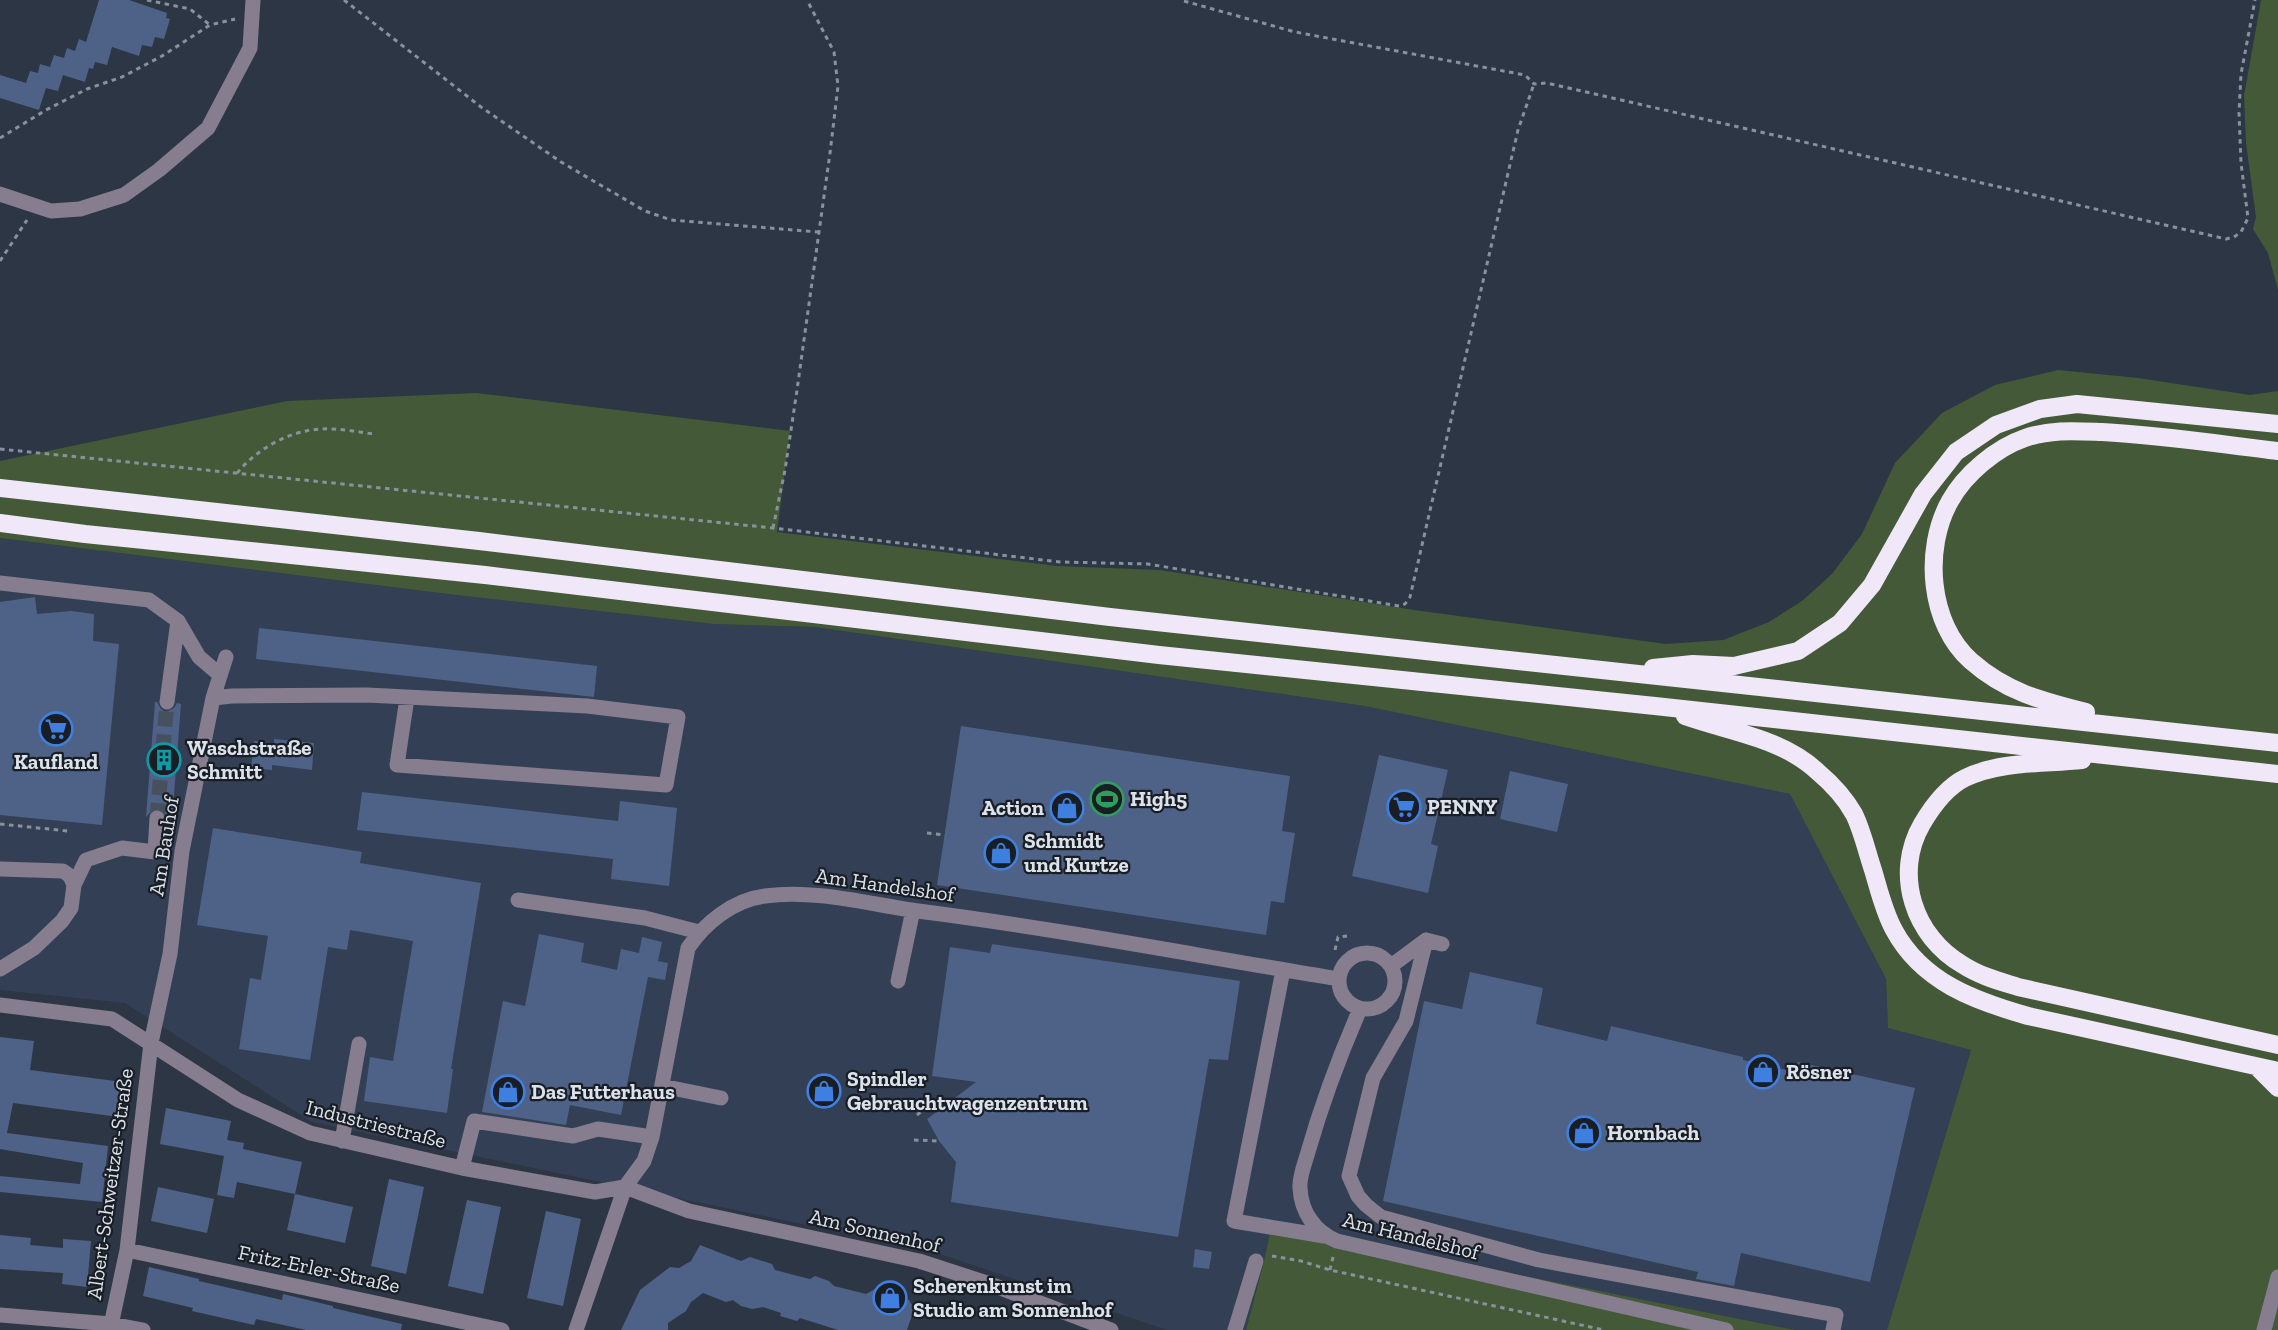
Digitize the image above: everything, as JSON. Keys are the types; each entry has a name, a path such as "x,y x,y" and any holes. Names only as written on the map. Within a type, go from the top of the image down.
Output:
{"highway":[{"path":"1613,672 1693,664 1734,666 1798,651 1840,623 1872,585 1923,494 1956,452 1995,425 2040,409 2077,404 2278,423"},
{"path":"2146,728 2033,699 1997,681 1959,649 1944,621 1935,590 1933,560 1939,527 1950,501 1969,476 2001,450 2025,438 2058,431 2129,434 2278,451"},
{"path":"0,488 491,543 1122,618 2278,743"},
{"path":"0,523 85,534 485,575 1171,656 2278,774"},
{"path":"1655,706 1716,727 1765,740 1791,752 1817,770 1854,814 1893,929 1919,964 1954,990 1990,1005 2028,1016 2278,1071"},
{"path":"2116,756 1999,768 1964,778 1946,792 1930,809 1914,837 1908,865 1909,895 1920,922 1938,946 1961,964 1983,976 2018,987 2278,1044"},
{"path":"2257,1066 2278,1088"}],"street":[{"path":"0,194 51,211 80,209 124,195 159,170 208,128 250,48 252,7"},
{"path":"0,583 149,600 178,621 199,657 220,675"},
{"path":"167,702 178,621"},
{"name":"Am Bauhof","path":"151,1043 170,954 182,851 213,699 226,657"},
{"path":"213,699 232,696 356,695 587,706 678,717 666,784 397,765 407,698"},
{"path":"0,969 34,948 53,931 71,908 75,885 86,860 122,848 155,852 157,818"},
{"path":"0,869 63,871 70,876 75,885"},
{"name":"Am Handelshof","path":"576,1330 625,1186 644,1161 652,1137 688,948 699,932 711,921 739,904 764,896 809,895 984,919 1339,979"},
{"path":"518,900 645,918 699,932"},
{"path":"898,981 913,910"},
{"path":"1426,940 1442,944"},
{"path":"1391,966 1426,940"},
{"path":"1426,940 1406,1021 1373,1078 1349,1176 1358,1196 1366,1205 1381,1217 1539,1260 1836,1315 1833,1330"},
{"path":"1367,953 1380,956 1391,966 1395,978 1394,992 1386,1003 1373,1009 1360,1009 1348,1003 1341,992 1339,979 1343,966 1353,957 1367,953"},
{"path":"1283,970 1234,1221 1324,1236"},
{"name":"Industriestraße","path":"0,1005 112,1019 238,1100 310,1133 462,1168 595,1192 625,1186"},
{"name":"Am Handelshof","path":"1360,1009 1342,1051 1299,1184 1301,1199 1307,1213 1324,1236 1536,1288 1726,1330"},
{"name":"Albert-Schweitzer-Straße","path":"111,1327 127,1250 151,1043"},
{"path":"342,1141 359,1044"},
{"path":"662,1086 721,1098"},
{"path":"462,1168 474,1121 573,1136 598,1129 652,1137"},
{"name":"Am Sonnenhof","path":"625,1186 689,1211 919,1261 990,1284 1111,1330"},
{"name":"Fritz-Erler-Straße","path":"127,1250 502,1330"},
{"path":"1536,1288 1539,1260"},
{"path":"1234,1330 1256,1261"},
{"path":"2264,1330 2278,1277"},
{"path":"0,1315 143,1330"}],"path":[{"path":"147,0 190,9 210,25"},
{"path":"344,0 481,107 561,162 645,211 671,220 818,232"},
{"path":"773,528 786,458 838,86 834,52 807,0"},
{"path":"1184,1 1295,32 1525,75 1534,84 1546,83 2226,239 2241,232 2248,218 2241,164 2239,113 2241,74 2255,0"},
{"path":"0,138 46,110 87,89 122,77 162,56 210,25 252,7"},
{"path":"0,449 773,528 1060,562 1148,564 1399,606 1405,604 1410,597 1518,130 1534,84"},
{"path":"0,261 35,207"},
{"path":"237,473 251,457 284,438 322,429 374,434"},
{"path":"0,824 68,831"},
{"path":"927,833 945,835"},
{"path":"1335,950 1338,937 1347,936"},
{"path":"917,1115 932,1102 948,1102"},
{"path":"914,1140 939,1140"},
{"path":"1256,1261 1270,1256 1301,1260 1330,1269 1604,1330"}],"shaded area":[{"path":"0,538 456,595 714,624 815,627 1365,706 1790,794 1886,979 1888,1028 1971,1050 1887,1330 1795,1330 1360,1243 1271,1228 1246,1330 1167,1330 928,1250 312,1122 125,1003 0,990"}],"green space":[{"path":"2261,0 2278,0 2278,290 2268,253 2253,229 2256,217 2246,143 2244,96"},
{"path":"2058,370 2138,378 2250,395 2278,391 2278,1330 1887,1330 1971,1050 1888,1028 1886,979 1790,794 1365,706 815,627 714,624 456,595 0,538 0,461 287,401 476,393 790,431 777,532 1057,566 1160,570 1414,610 1666,644 1723,640 1769,622 1802,601 1832,574 1862,534 1895,463 1942,413 1995,385"},
{"path":"1271,1228 1360,1243 1795,1330 1246,1330"}],"building":[{"path":"99,0 129,0 167,13 166,18 170,19 164,39 155,37 152,47 142,45 139,56 112,47 107,65 95,62 93,69 89,68 85,82 63,75 58,91 46,88 39,110 0,98 0,75 26,83 30,71 38,73 40,64 50,67 54,55 64,58 67,48 75,51 79,39 86,42"},
{"name":"Kaufland","path":"35,597 37,614 71,611 94,614 93,641 119,644 102,825 0,815 0,602"},
{"path":"259,628 597,666 594,697 256,659"},
{"name":"Waschstraße Schmitt","path":"155,702 166,712 174,708 177,703 181,704 172,820 167,819 165,813 158,808 152,810 146,817"},
{"path":"961,726 1290,776 1282,831 1295,833 1284,903 1271,901 1266,935 937,885"},
{"path":"274,739 314,743 312,770 272,765 272,770 251,768 254,741 274,743"},
{"name":"PENNY","path":"1379,755 1448,770 1431,844 1438,846 1428,893 1352,876"},
{"path":"1510,771 1568,784 1557,832 1500,819"},
{"path":"362,792 618,821 620,801 677,808 669,886 611,879 613,859 357,830"},
{"path":"213,828 362,852 360,863 481,883 451,1069 453,1069 447,1113 364,1101 370,1057 393,1061 413,941 350,930 347,950 328,947 310,1060 239,1049 250,978 261,980 268,936 197,925"},
{"path":"539,934 584,943 581,962 617,970 621,949 639,953 642,937 662,942 658,961 668,963 665,980 648,977 621,1115 570,1105 566,1125 482,1112 503,1001 525,1006"},
{"path":"992,944 1240,981 1228,1060 1209,1059 1178,1237 951,1202 956,1162 939,1141 927,1119 976,1082 932,1076 950,947 990,953"},
{"name":"Hornbach","path":"1470,972 1543,988 1536,1024 1607,1041 1611,1026 1743,1057 1743,1060 1795,1072 1798,1062 1915,1088 1870,1282 1741,1253 1734,1286 1696,1279 1698,1272 1383,1201 1424,1001 1462,1009"},
{"path":"0,1037 34,1041 30,1070 123,1082 119,1117 13,1103 7,1133 108,1146 102,1202 0,1192 0,1176 80,1184 83,1163 0,1149"},
{"path":"166,1108 231,1121 227,1140 244,1143 243,1149 302,1162 295,1194 237,1182 234,1198 217,1195 224,1156 160,1144"},
{"path":"389,1179 424,1187 406,1274 371,1266"},
{"path":"158,1187 214,1199 207,1233 151,1221"},
{"path":"295,1194 353,1207 345,1243 287,1230"},
{"path":"467,1200 501,1207 483,1294 448,1286"},
{"path":"546,1211 581,1219 563,1306 527,1298"},
{"path":"0,1235 31,1238 30,1245 63,1248 63,1239 91,1241 87,1287 62,1284 63,1273 0,1269"},
{"path":"700,1245 741,1261 750,1257 772,1264 775,1270 810,1279 815,1276 829,1281 834,1286 866,1294 875,1289 909,1300 914,1309 907,1330 838,1330 800,1318 797,1321 780,1316 781,1313 763,1307 752,1309 741,1306 733,1300 726,1302 703,1293 691,1302 686,1311 668,1323 668,1330 621,1330 640,1290 670,1267 679,1268 691,1261"},
{"path":"1195,1249 1212,1252 1209,1269 1193,1267"},
{"path":"149,1267 282,1300 283,1294 333,1306 333,1308 402,1324 401,1330 306,1330 256,1319 254,1325 192,1311 193,1308 143,1296"}],"tunnel":[{"path":"157,818 167,702"}],"place":[{"name":"Kaufland","path":"56,729"},
{"name":"Waschstraße Schmitt","path":"164,760"},
{"name":"High5","path":"1107,799"},
{"name":"PENNY","path":"1404,807"},
{"name":"Action","path":"1067,808"},
{"name":"Schmidt und Kurtze","path":"1001,853"},
{"name":"Rösner","path":"1763,1072"},
{"name":"Spindler Gebrauchtwagenzentrum","path":"824,1091"},
{"name":"Das Futterhaus","path":"508,1092"},
{"name":"Hornbach","path":"1584,1133"},
{"name":"Scherenkunst im Studio am Sonnenhof","path":"890,1298"}]}
